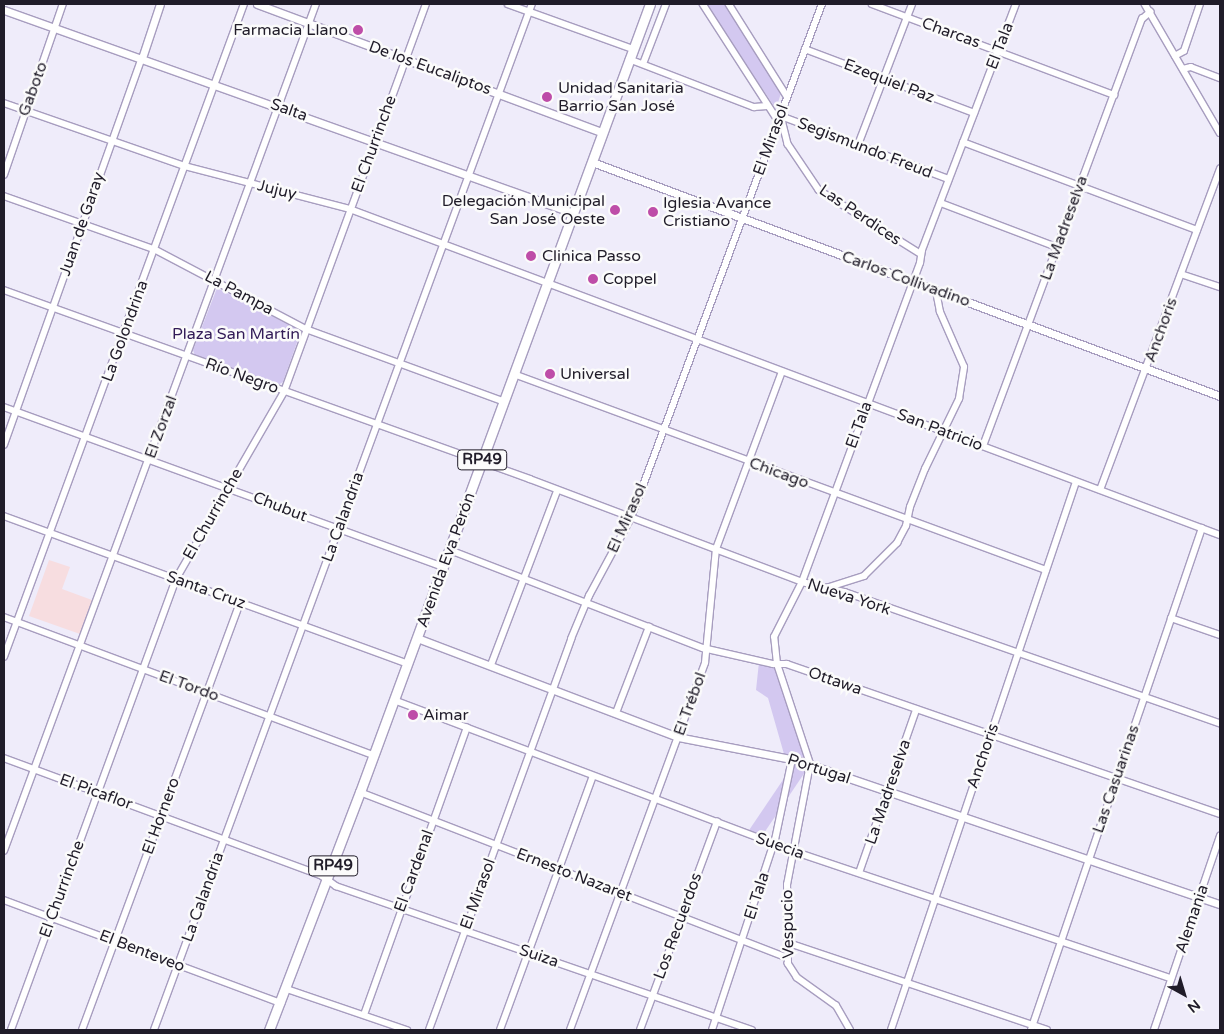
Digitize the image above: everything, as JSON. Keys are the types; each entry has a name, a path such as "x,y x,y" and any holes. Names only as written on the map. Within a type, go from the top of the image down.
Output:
{"main road":[{"name":"Avenida Eva Perón","path":"269,1030 287,989 328,880 650,4"}],"street":[{"name":"Gaboto","path":"4,175 63,4"},
{"name":"Juan de Garay","path":"4,445 160,4"},
{"name":"La Golondrina","path":"4,657 244,4"},
{"name":"De los Eucaliptos","path":"257,4 603,132"},
{"name":"El Zorzal","path":"4,851 316,4"},
{"name":"El Churrinche","path":"11,1030 176,579 284,392 426,4"},
{"path":"508,4 633,49"},
{"name":"La Calandria","path":"154,1030 532,4"},
{"path":"643,64 666,4"},
{"name":"Las Perdices","path":"703,4 767,106 780,119 788,144 819,190 921,254"},
{"path":"729,4 787,96"},
{"name":"El Mirasol","path":"429,1030 552,690 586,603 631,518 822,4"},
{"name":"Charcas","path":"872,4 1114,95"},
{"path":"858,145 912,4"},
{"name":"El Tala","path":"793,851 810,764 777,664 775,632 802,582 921,254 1016,4"},
{"path":"1145,4 1220,133"},
{"path":"1175,56 1184,51 1200,4"},
{"name":"Salta","path":"4,10 215,83 573,213"},
{"name":"La Madreselva","path":"983,446 1142,19 1150,12"},
{"name":"Ezequiel Paz","path":"805,50 974,113"},
{"path":"629,59 754,107 767,106"},
{"path":"1183,68 1191,67 1220,78"},
{"name":"Jujuy","path":"4,103 185,166 350,208 547,283"},
{"name":"Segismundo Freud","path":"780,119 858,145 949,179"},
{"path":"963,142 1080,184 1197,230"},
{"name":"Carlos Collivadino","path":"592,162 1220,396"},
{"name":"Anchoris","path":"1100,490 1147,369 1220,169"},
{"name":"La Pampa","path":"4,196 154,249 306,329 503,401"},
{"path":"941,203 1057,247"},
{"path":"1181,274 1220,287"},
{"name":"San Patricio","path":"547,283 1220,535"},
{"name":"Río Negro","path":"4,290 481,463"},
{"path":"823,589 832,584 857,579 876,566 897,543 925,469 960,399 965,372 940,312 936,291"},
{"name":"El Trébol","path":"570,1030 709,649 716,549 782,372"},
{"name":"Chicago","path":"514,374 748,462 1046,570"},
{"name":"Chubut","path":"4,407 443,568"},
{"name":"Nueva York","path":"481,463 802,582 823,589 845,592 1018,655 1220,723"},
{"name":"Anchoris","path":"891,1030 1076,482"},
{"path":"491,666 557,491"},
{"name":"Santa Cruz","path":"4,516 408,664"},
{"name":"Las Casuarinas","path":"1032,1028 1202,528"},
{"name":"Ottawa","path":"450,550 709,649 777,664 787,664 1220,814"},
{"name":"El Hornero","path":"82,1030 240,603"},
{"name":"El Tordo","path":"4,618 374,755"},
{"path":"1172,618 1220,635"},
{"path":"616,714 650,627"},
{"name":"Portugal","path":"417,638 678,737 792,758 1220,904"},
{"name":"Suecia","path":"394,700 793,851 1171,978"},
{"name":"La Madreselva","path":"859,873 916,710"},
{"name":"El Cardenal","path":"364,1015 400,908 467,728"},
{"name":"El Picaflor","path":"4,758 321,875 328,880"},
{"name":"El Tala","path":"712,1030 774,844 792,758"},
{"path":"500,1030 557,869 593,776"},
{"name":"Ernesto Nazaret","path":"360,792 787,958"},
{"name":"Los Recuerdos","path":"640,1030 717,822"},
{"name":"Alemania","path":"1154,1030 1220,836"},
{"name":"Vespucio","path":"793,851 787,890 790,943 787,958 794,974 836,1006 850,1030"},
{"name":"Suiza","path":"328,880 336,886 752,1030"},
{"name":"El Benteveo","path":"4,900 281,1003"},
{"path":"790,943 907,982 1032,1028 1047,1030"},
{"path":"287,989 407,1030"}],"shaded area":[{"path":"49,560 70,567 62,589 92,600 80,634 29,616"}],"green space":[{"path":"705,4 725,4 781,93 776,109"},
{"name":"Plaza San Martín","path":"217,288 298,329 300,334 283,382 278,385 195,356 193,350"},
{"path":"759,662 775,667 806,759 784,754 768,698 756,690"},
{"path":"795,762 807,770 761,838 749,830"}],"place":[{"name":"Farmacia Llano","path":"358,30"},
{"name":"Unidad Sanitaria Barrio San José","path":"547,97"},
{"name":"Delegación Municipal San José Oeste","path":"615,210"},
{"name":"Iglesia Avance Cristiano","path":"653,212"},
{"name":"Clinica Passo","path":"531,256"},
{"name":"Coppel","path":"593,279"},
{"name":"Universal","path":"550,374"},
{"name":"Aimar","path":"413,715"}]}
